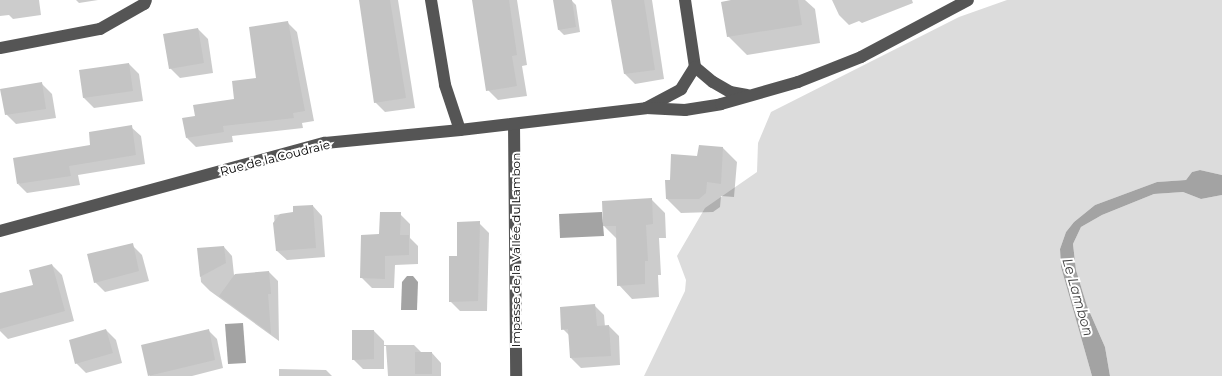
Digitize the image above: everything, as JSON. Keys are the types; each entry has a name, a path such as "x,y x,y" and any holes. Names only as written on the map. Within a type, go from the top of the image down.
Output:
{"street":[{"path":"0,48 100,29 144,4 146,0"},
{"path":"432,0 445,85 460,130"},
{"path":"685,0 696,67"},
{"name":"Rue de la Coudraie","path":"0,231 325,143 460,130 646,108 685,110 721,104 798,82 861,57 961,2"},
{"name":"Rue de la Coudraie","path":"646,108 681,89 696,67 713,82 730,92 749,95"},
{"name":"Impasse de la Vallée du Lambon","path":"514,124 516,376"}],"shaded area":[{"path":"1007,0 1222,0 1222,175 1200,170 1192,172 1186,180 1157,182 1095,205 1074,222 1066,232 1060,249 1061,267 1092,376 644,376 685,291 686,280 677,256 705,208 757,172 758,143 771,112 959,17"},
{"path":"1183,192 1201,199 1222,195 1222,376 1110,376 1105,347 1087,306 1076,270 1073,244 1081,227 1102,215 1154,194"}],"water":[{"name":"Le Lambon","path":"1200,170 1222,175 1222,195 1201,199 1183,192 1154,194 1102,215 1081,227 1073,244 1076,270 1087,306 1105,347 1110,376 1092,376 1061,267 1060,249 1066,232 1074,222 1095,205 1157,182 1186,180 1192,172"},
{"path":"602,212 604,236 560,238 559,214"},
{"path":"407,276 413,276 418,282 417,310 401,310 402,282"},
{"path":"243,323 246,363 228,364 225,324"}],"building":[{"path":"359,0 390,0 406,98 374,103"},
{"path":"472,0 509,0 517,55 512,56 517,86 486,91"},
{"path":"553,0 572,0 576,27 558,30"},
{"path":"611,0 644,0 655,70 624,74"},
{"path":"731,0 798,0 802,25 727,37 721,2"},
{"path":"288,21 305,111 293,113 294,118 223,126 224,132 186,138 182,118 195,116 193,105 234,99 232,81 256,78 249,27"},
{"path":"198,28 204,63 169,69 163,34"},
{"path":"129,63 133,91 83,98 79,70"},
{"path":"42,82 46,109 5,115 0,89"},
{"path":"132,125 136,155 69,166 71,176 17,184 13,158 90,145 89,132"},
{"path":"699,145 723,147 721,184 707,182 706,193 699,199 666,199 665,180 670,180 671,154 697,156"},
{"path":"652,198 653,224 646,225 648,261 645,261 645,284 617,286 616,226 603,226 602,201"},
{"path":"313,205 316,248 276,251 273,223 280,214 293,212 293,206"},
{"path":"380,212 401,212 400,235 409,235 409,255 385,256 385,279 360,278 361,235 379,234"},
{"path":"480,221 478,301 449,302 449,256 457,256 457,222"},
{"path":"133,243 139,271 94,283 87,254"},
{"path":"224,246 226,263 200,277 197,248"},
{"path":"52,264 65,311 0,329 0,293 33,285 29,270"},
{"path":"269,271 271,294 268,294 271,334 219,296 235,274"},
{"path":"595,304 597,326 609,325 611,356 570,358 568,329 561,330 560,307"},
{"path":"106,329 113,353 75,364 69,340"},
{"path":"209,329 215,360 148,376 141,345"},
{"path":"352,330 374,330 374,359 352,360"},
{"path":"415,352 432,352 432,374 415,374"}]}
